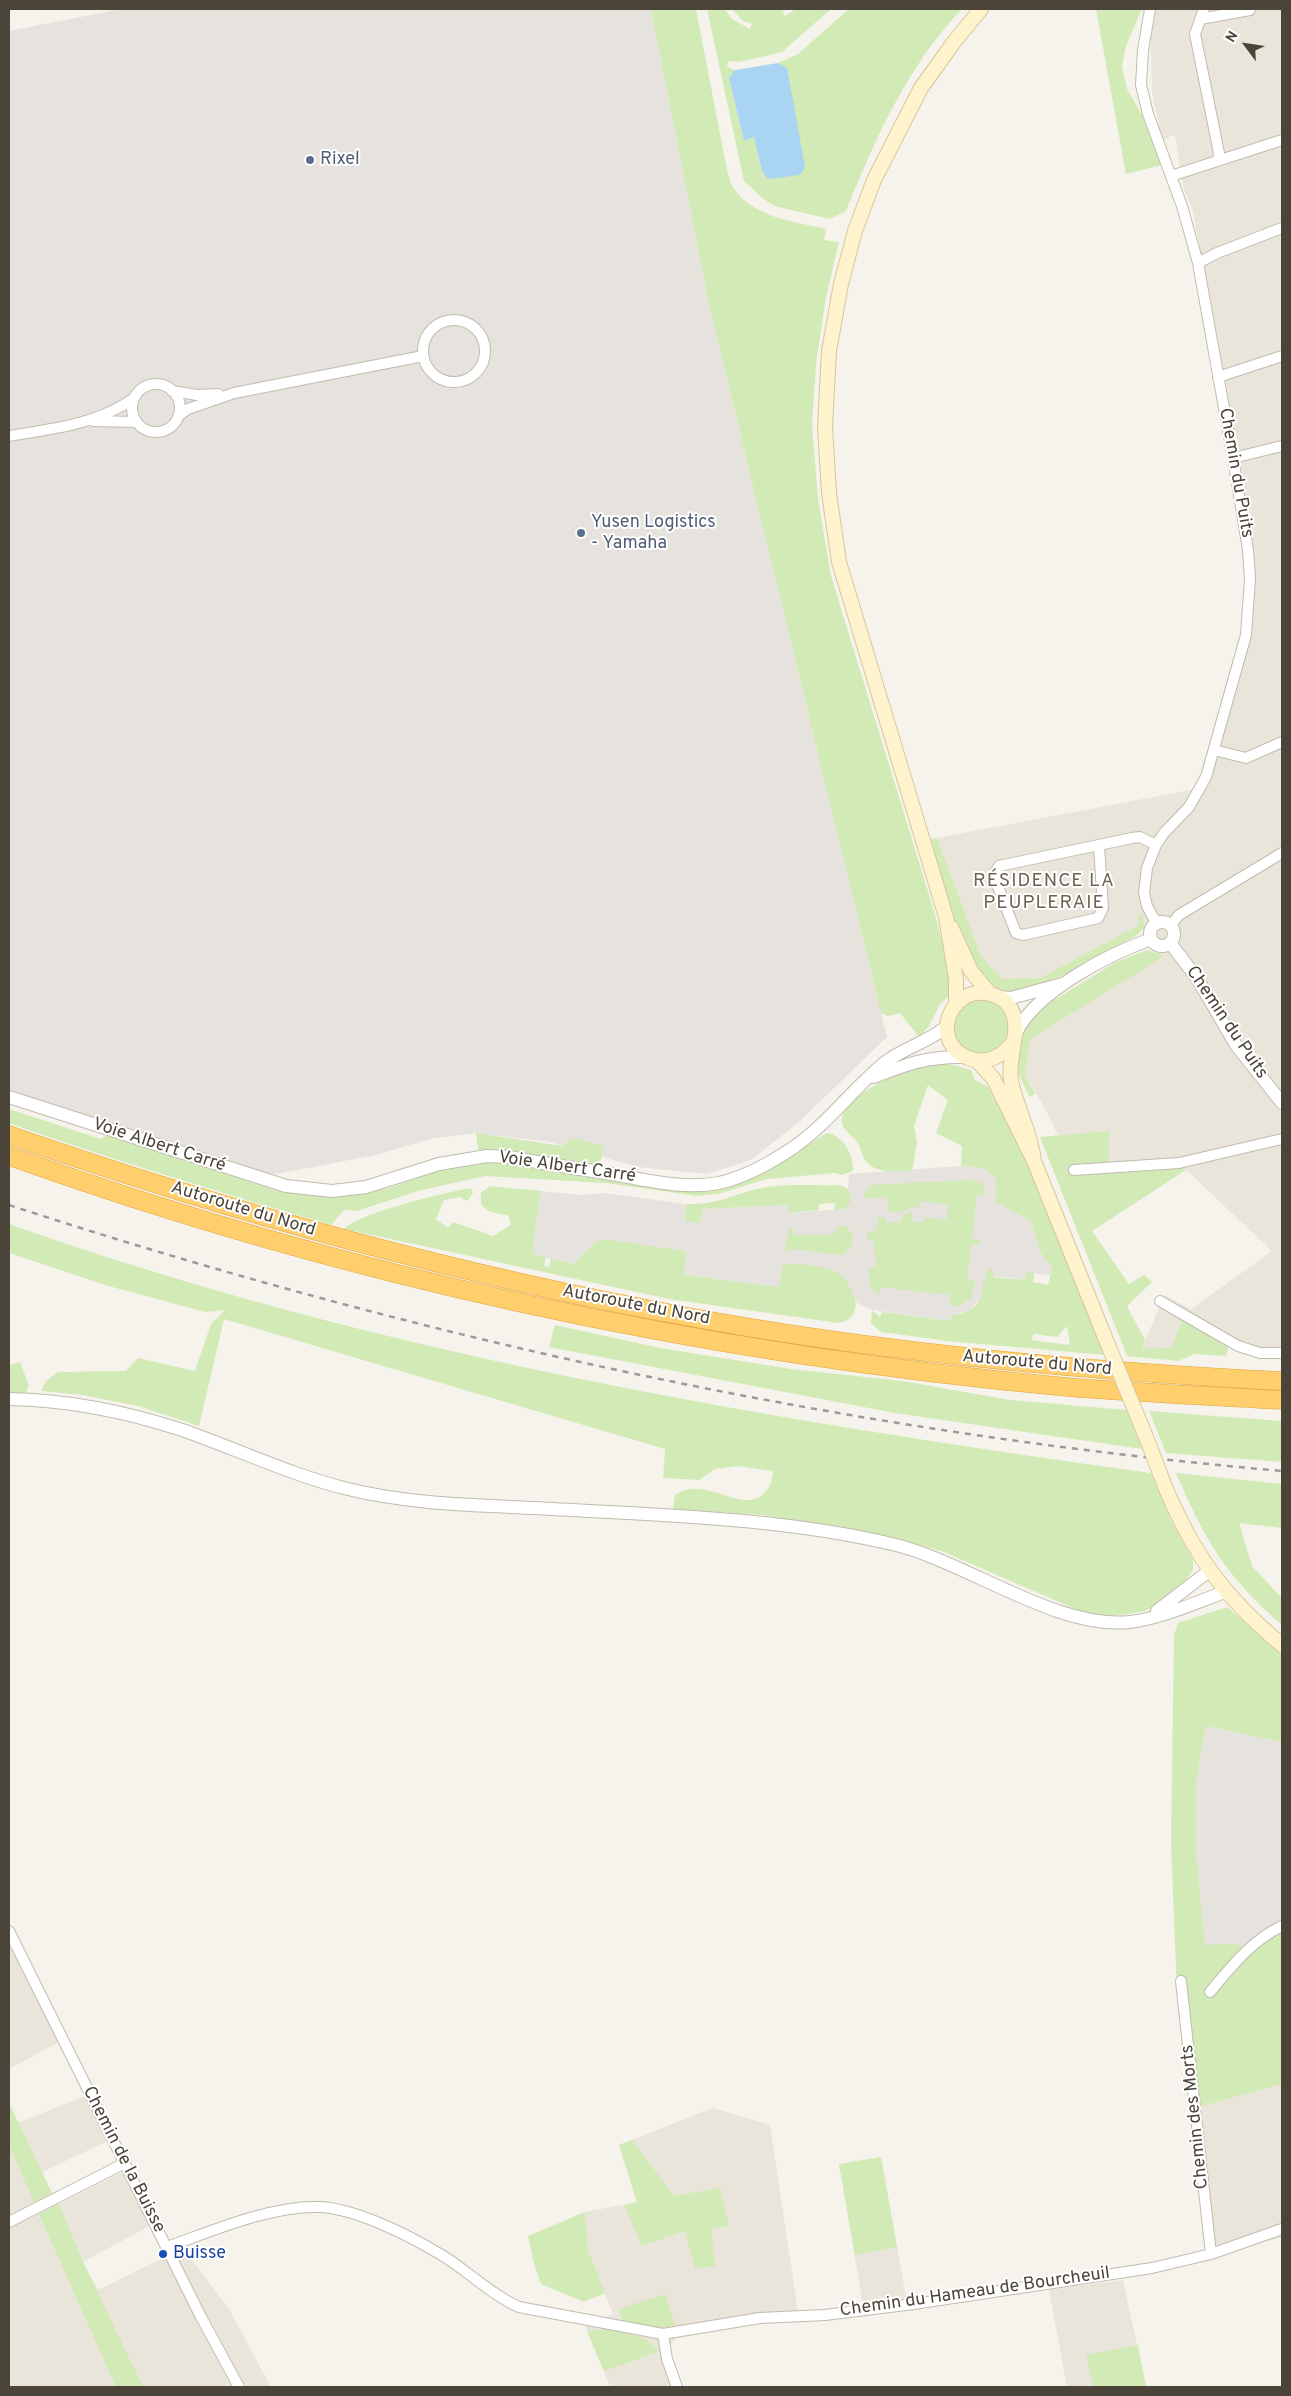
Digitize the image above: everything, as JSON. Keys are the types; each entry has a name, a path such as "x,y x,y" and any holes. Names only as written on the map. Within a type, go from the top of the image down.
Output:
{"highway":[{"name":"Autoroute du Nord","path":"9,1135 203,1199 322,1234 466,1271 685,1317 858,1344 1000,1361 1154,1374 1282,1381"},
{"name":"Autoroute du Nord","path":"9,1156 204,1221 327,1256 461,1290 604,1320 746,1346 951,1375 1069,1387 1282,1400"}],"main road":[{"path":"981,9 954,42 921,88 874,180 855,231 841,284 829,351 825,428 829,493 839,562 946,917 956,979 956,1005 948,1026 950,1040 994,1078 1034,1161 1164,1484 1188,1536 1209,1572 1225,1592 1255,1622 1282,1645"},
{"path":"946,917 971,971 1012,1012 1014,1038 1010,1061 1011,1082 1032,1141 1034,1161"},
{"path":"956,1005 975,994 994,995"},
{"path":"971,1059 998,1057 1007,1051 1014,1038"}],"street":[{"name":"Chemin du Puits","path":"1150,9 1143,50 1141,86 1148,114 1182,206 1198,263 1248,550 1250,610 1246,635 1206,777 1195,798 1156,845 1147,868 1144,893 1147,906 1156,923"},
{"path":"1204,9 1195,34 1219,152 1218,160"},
{"path":"1200,19 1250,10"},
{"path":"1171,176 1282,140"},
{"path":"1198,263 1282,228"},
{"path":"445,320 466,321 475,327 484,344 485,353 482,365 468,379 460,382 450,382 435,376 426,366 423,356 424,340 430,330 445,320"},
{"path":"9,436 87,421 121,408 134,398 141,389 151,384 161,384 172,391 197,395 234,393 423,356"},
{"path":"1218,377 1282,356"},
{"path":"172,391 178,401 178,416"},
{"path":"134,398 132,408 137,422 145,429 158,431 167,428 178,416 188,409 234,393"},
{"path":"87,421 137,422"},
{"path":"1233,458 1282,446"},
{"path":"1214,750 1246,758 1282,742"},
{"path":"1098,845 1103,908 1098,918 1023,935 1016,933 995,879 995,873 999,866 1098,845 1140,838 1156,845"},
{"path":"1171,925 1185,912 1282,853"},
{"path":"1164,921 1171,925 1174,936 1170,943 1162,947 1151,939 1151,930 1156,923 1164,921"},
{"path":"1014,1038 1023,1018 1064,983 1128,947 1151,939"},
{"name":"Chemin du Puits","path":"1170,943 1197,978 1236,1045 1282,1103"},
{"path":"994,995 1011,998 1064,983"},
{"name":"Voie Albert Carré","path":"9,1097 286,1186 332,1191 366,1187 439,1164 487,1156 509,1157 644,1179 706,1184 738,1177 767,1163 795,1146 895,1055 930,1039 948,1026"},
{"name":"Voie Albert Carré","path":"869,1079 919,1060 936,1057 971,1059"},
{"path":"1074,1170 1179,1163 1282,1139"},
{"path":"1160,1301 1238,1346 1260,1353 1282,1353"},
{"path":"9,1399 36,1400 133,1416 180,1430 325,1483 400,1499 733,1519 869,1540 923,1553 1070,1615 1115,1623 1152,1619 1225,1592"},
{"path":"1144,1620 1209,1572"},
{"path":"1210,1992 1244,1952 1256,1941 1282,1926"},
{"name":"Chemin de la Buisse","path":"9,1931 124,2163 239,2387"},
{"name":"Chemin des Morts","path":"1180,1981 1211,2254"},
{"path":"9,2222 124,2163"},
{"name":"Chemin du Hameau de Bourcheuil","path":"167,2247 276,2212 309,2207 339,2209 389,2228 438,2253 500,2297 519,2306 663,2334 760,2318 825,2315 914,2304 1152,2268 1211,2254 1282,2229"},
{"path":"663,2334 667,2359 678,2387"}],"shaded area":[{"path":"121,9 651,9 709,305 887,1037 799,1122 751,1160 707,1174 638,1167 550,1142 476,1133 430,1139 376,1155 271,1175 9,1091 9,31"},
{"path":"1150,9 1282,9 1282,1353 1260,1353 1183,1319 1171,1349 1142,1349 1164,1295 1191,1309 1272,1251 1179,1163 1074,1170 1049,1116 1025,1074 1029,1039 1162,957 1140,925 1040,978 1002,979 981,956 937,838 1201,788 1246,635 1250,579 1198,263 1201,254 1193,211 1183,186 1175,135 1162,140 1152,91"},
{"path":"961,1166 983,1168 996,1179 996,1202 1031,1220 1040,1252 1052,1267 1050,1275 1027,1273 1025,1280 986,1275 981,1298 969,1311 951,1315 950,1321 872,1310 857,1303 851,1290 836,1271 830,1269 789,1264 779,1287 684,1275 686,1255 593,1244 574,1264 532,1255 541,1191 581,1195 604,1193 686,1204 685,1221 700,1222 702,1209 787,1205 788,1213 845,1209 851,1194 848,1189 849,1174"},
{"path":"1206,1726 1282,1742 1282,1933 1271,1938 1251,1954 1205,1945 1196,1850 1196,1782"},
{"path":"9,1945 59,2042 9,2069"},
{"path":"1282,2084 1282,2237 1207,2259 1199,2107"},
{"path":"85,2096 108,2141 42,2172 52,2193 59,2204 123,2172 151,2225 83,2262 98,2290 183,2248 229,2309 271,2387 9,2387 9,2103 17,2123"},
{"path":"713,2108 770,2125 798,2312 863,2305 839,2164 881,2157 908,2308 765,2322 676,2337 668,2349 681,2387 610,2387 585,2325 613,2314 588,2250 585,2212 637,2202 619,2145"},
{"path":"1123,2280 1146,2387 1067,2387 1049,2290"}],"green space":[{"path":"651,9 696,9 726,165 733,187 741,197 751,206 775,217 826,229 824,240 839,242 826,297 816,364 812,424 818,499 831,576 934,911 952,979 953,993 940,1004 929,1026 919,1037 900,1013 888,1016 881,1013 709,305"},
{"path":"707,9 725,9 732,19 750,29 752,24 743,21 732,9 782,9 785,16 796,9 831,9 782,52 739,62 728,61 727,67 735,70 729,78 744,141 754,137 762,171 787,68 778,63 798,54 849,9 962,9 925,54 909,79 881,130 846,211 830,219 774,206 744,181"},
{"path":"1096,9 1142,9 1126,46 1122,66 1127,89 1141,113 1162,165 1126,174"},
{"path":"937,838 981,956 1002,979 1040,978 1139,925 1138,916 1142,915 1145,927 1137,935 1097,958 1042,984 1015,994 1010,994 993,987 979,972 967,952 957,928 948,904 931,839"},
{"path":"1147,950 1160,954 1163,957 1030,1039 1025,1074 1035,1094 1030,1097 1017,1072 1017,1053 1028,1018 1116,962"},
{"path":"976,1000 986,1000 996,1004 1004,1012 1008,1027 1004,1042 996,1050 986,1054 976,1054 966,1050 958,1042 954,1032 954,1022 958,1012 966,1004"},
{"path":"945,1063 971,1070 975,1080 988,1087 1028,1165 1105,1355 947,1341 881,1332 871,1323 872,1310 880,1317 882,1312 950,1321 951,1315 964,1313 973,1308 978,1302 986,1274 990,1269 993,1270 993,1277 1025,1280 1027,1273 1034,1272 1033,1282 1048,1285 1052,1267 1040,1252 1031,1221 996,1202 996,1179 983,1168 961,1166 962,1146 936,1133 948,1100 928,1085 914,1126 917,1143 912,1171 887,1171 870,1165 856,1141 843,1126 843,1113 860,1095 887,1079 913,1069 925,1065","holes":["1067,1326 1070,1345 1031,1340 1034,1334 1057,1337"]},
{"path":"9,1109 101,1139 109,1134 277,1191 308,1195 360,1194 389,1188 446,1168 480,1164 476,1133 562,1146 573,1138 604,1146 597,1175 708,1189 795,1152 827,1133 843,1142 852,1159 853,1171 842,1175 835,1173 767,1179 718,1194 697,1196 606,1183 485,1176 418,1191 357,1211 344,1210 331,1225 129,1164 9,1123"},
{"path":"1109,1131 1109,1173 1182,1166 1186,1170 1092,1231 1129,1284 1144,1275 1152,1282 1127,1306 1145,1340 1142,1349 1171,1348 1183,1319 1229,1345 1226,1356 1195,1354 1178,1361 1127,1356 1040,1137"},
{"path":"971,1180 983,1184 986,1195 977,1195 972,1239 980,1240 980,1245 971,1244 967,1279 976,1280 971,1298 958,1306 950,1305 951,1295 880,1287 879,1295 870,1283 869,1267 876,1266 874,1240 867,1240 867,1231 876,1231 878,1217 885,1217 886,1223 902,1222 902,1216 912,1211 912,1221 924,1222 925,1217 946,1220 948,1205 920,1201 919,1208 913,1207 902,1212 888,1212 887,1197 864,1198 864,1194 871,1185"},
{"path":"839,1185 847,1189 850,1195 851,1200 845,1209 835,1210 835,1203 819,1204 819,1210 788,1213 787,1205 702,1209 700,1223 685,1221 686,1204 708,1203 771,1186"},
{"path":"490,1186 541,1191 532,1254 546,1257 544,1266 549,1267 551,1259 574,1264 593,1244 602,1239 685,1251 684,1275 779,1287 783,1265 819,1266 837,1272 843,1278 853,1292 856,1308 848,1320 839,1323 669,1299 344,1229 367,1216 385,1210 471,1188 473,1193 467,1201 460,1197 444,1200 436,1219 448,1228 453,1222 493,1236 511,1225 508,1215 490,1211 481,1204 481,1193"},
{"path":"9,1224 147,1270 288,1310 430,1346 573,1377 717,1405 862,1430 1151,1473 1171,1520 1193,1560 1193,1570 1182,1586 1157,1605 1144,1611 1108,1616 1082,1612 944,1552 897,1538 762,1515 673,1509 675,1495 693,1489 711,1491 738,1499 753,1500 762,1495 769,1487 773,1471 737,1466 715,1469 699,1480 663,1478 665,1449 224,1319 199,1426 138,1406 82,1395 41,1391 46,1381 58,1372 126,1371 138,1358 195,1371 211,1324 225,1310 205,1312 105,1285 9,1253"},
{"path":"838,1226 846,1226 853,1234 851,1249 841,1255 795,1249 789,1252 785,1251 789,1228 793,1229 793,1235 833,1235"},
{"path":"555,1325 660,1348 791,1369 902,1381 1010,1400 1127,1410 1142,1449 895,1413 549,1347"},
{"path":"20,1362 29,1386 24,1395 9,1395 9,1365"},
{"path":"1149,1411 1282,1421 1282,1462 1166,1453"},
{"path":"1176,1473 1282,1484 1282,1528 1239,1523 1252,1566 1282,1598 1282,1625 1246,1590 1219,1556 1197,1519"},
{"path":"1227,1607 1282,1655 1282,1742 1206,1726 1196,1782 1196,1850 1205,1945 1236,1943 1251,1954 1271,1938 1282,1933 1282,2084 1199,2107 1189,2008 1177,1993 1171,1843 1174,1635 1178,1623"},
{"path":"9,2103 52,2193 34,2202 9,2145"},
{"path":"632,2140 674,2196 720,2188 729,2226 711,2228 715,2266 695,2268 685,2231 642,2246 624,2205 637,2202 619,2145"},
{"path":"881,2157 897,2247 855,2255 839,2164"},
{"path":"59,2204 83,2262 143,2387 116,2387 39,2214"},
{"path":"585,2212 588,2250 605,2293 584,2302 541,2284 534,2264 528,2236"},
{"path":"665,2294 675,2325 655,2329 624,2325 619,2309"},
{"path":"603,2329 641,2337 654,2346 658,2352 604,2371 587,2332"},
{"path":"1138,2345 1146,2387 1093,2387 1086,2355"}],"water":[{"path":"778,63 787,68 805,167 800,175 768,179 762,171 754,137 744,141 729,78 735,70"}],"railway":[{"path":"9,1205 164,1254 321,1298 479,1338 638,1374 797,1406 958,1432 1120,1454 1282,1471"}],"place":[{"name":"Rixel","path":"310,160"},
{"name":"Yusen Logistics - Yamaha","path":"581,533"},
{"name":"Buisse","path":"163,2254"}],"district":[{"name":"RÉSIDENCE LA PEUPLERAIE","path":"1044,893"}]}
